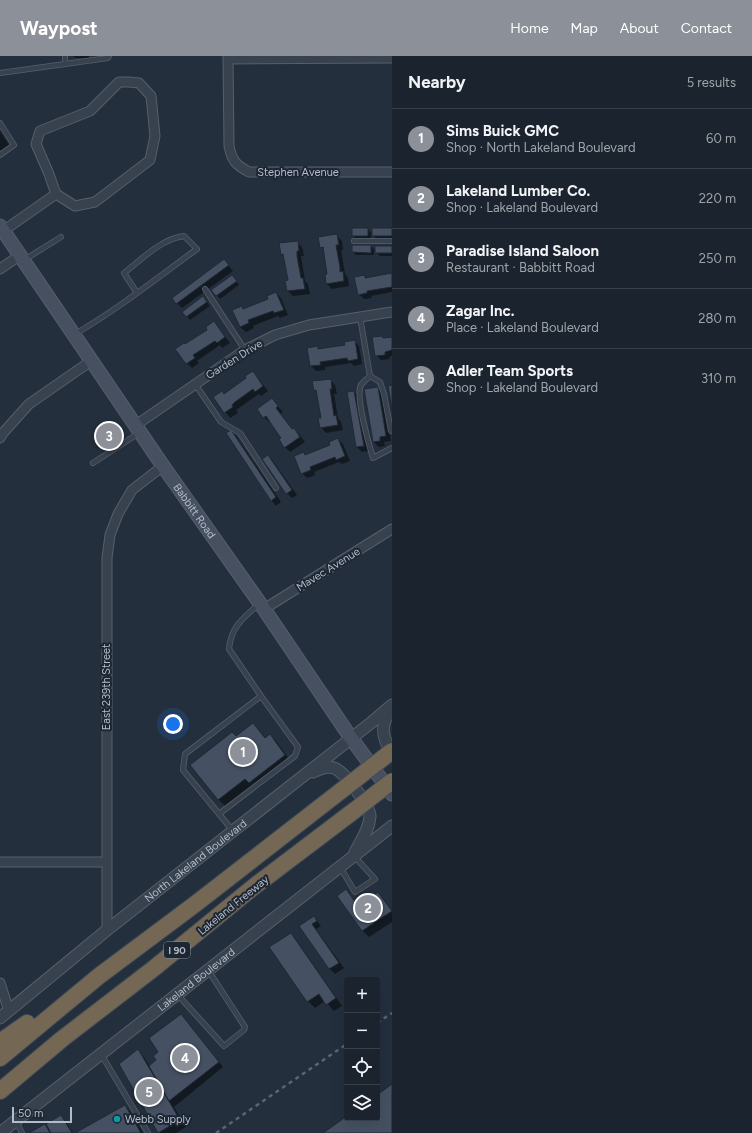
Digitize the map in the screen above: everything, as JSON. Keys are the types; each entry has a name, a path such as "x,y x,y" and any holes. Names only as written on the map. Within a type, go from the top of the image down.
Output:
{"highway":[{"name":"Lakeland Freeway","path":"0,1058 99,976 201,900 392,752"},
{"name":"Lakeland Freeway","path":"0,1091 256,885 392,781"},
{"path":"0,1042 99,976"},
{"path":"0,1103 62,1040"}],"main road":[{"name":"Babbitt Road","path":"2,229 163,466 262,606 351,738 392,794"}],"street":[{"path":"228,57 392,58"},
{"name":"Stephen Avenue","path":"228,57 228,136 231,158 240,168 249,172 392,172"},
{"path":"119,82 139,83 151,96 155,136 150,160 95,202 75,206 56,194 36,144 40,131 90,110 119,82"},
{"path":"2,229 56,194"},
{"path":"0,270 21,259"},
{"name":"Garden Drive","path":"138,428 195,384 245,350 275,335 309,325 392,312"},
{"path":"0,438 29,404 91,361"},
{"name":"East 239th Street","path":"107,930 106,558 110,535 118,514 132,490 163,466"},
{"name":"Mavec Avenue","path":"262,606 392,529"},
{"name":"North Lakeland Boulevard","path":"4,1014 107,930 392,705"},
{"path":"392,708 386,715 383,726 386,742 392,752"},
{"path":"300,778 325,767 335,768 342,774 367,806 370,816 368,827 353,856"},
{"name":"Lakeland Boulevard","path":"0,1133 392,826"},
{"path":"0,862 106,862"},
{"path":"0,983 4,1014"}],"lane":[{"path":"65,56 65,64"},
{"path":"0,73 108,58 109,56"},
{"path":"0,123 14,145 0,154"},
{"path":"74,335 103,318 197,249 184,236 175,237 160,245 124,273 137,293"},
{"path":"21,259 60,237"},
{"path":"354,241 392,242"},
{"path":"205,289 245,350"},
{"path":"360,317 370,376 380,382 384,394 391,431"},
{"path":"370,376 360,386 360,397 366,435 373,458 392,448"},
{"path":"195,384 220,422 240,433 276,488"},
{"path":"93,463 138,428"},
{"path":"218,814 295,756 298,747 229,649 230,639 238,622 262,606"},
{"path":"233,831 183,770 185,754 261,696"},
{"path":"340,867 356,892 375,878 353,856"},
{"path":"178,994 224,1046 244,1030 245,1027 208,970"},
{"path":"101,1054 148,1133"},
{"path":"16,1121 22,1133"}],"building":[{"path":"352,228 368,228 368,236 352,236"},
{"path":"372,228 392,228 392,236 372,236"},
{"path":"337,234 339,245 336,245 340,272 343,271 344,281 326,284 325,274 327,274 323,247 320,248 318,237"},
{"path":"298,241 299,251 297,251 297,256 301,278 303,278 305,289 287,291 285,281 288,280 283,254 281,255 279,243"},
{"path":"352,245 371,245 371,253 352,252"},
{"path":"375,246 392,246 392,253 375,253"},
{"path":"224,259 229,265 176,304 172,298"},
{"path":"392,273 392,287 367,291 367,293 358,295 354,277 365,275 365,278"},
{"path":"232,275 237,281 216,296 211,290"},
{"path":"276,292 284,310 274,313 273,311 248,320 249,323 240,327 232,310 242,306 243,309 268,299 267,296"},
{"path":"203,296 207,302 186,317 182,312"},
{"path":"214,321 225,337 217,343 215,341 193,355 195,358 186,364 175,349 207,330 206,327"},
{"path":"382,336 383,338 392,337 392,350 385,352 385,355 375,356 372,337"},
{"path":"355,340 358,359 348,361 347,358 320,362 321,365 310,366 307,348 318,346 318,349 345,345 344,342"},
{"path":"253,371 263,386 255,392 253,389 235,402 232,405 233,407 224,413 213,397 222,391 224,394"},
{"path":"331,379 332,389 330,389 334,416 336,415 338,425 320,428 318,418 321,418 316,390 314,391 312,381"},
{"path":"392,385 392,410 388,386"},
{"path":"378,387 386,436 380,437 380,441 373,442 364,389"},
{"path":"354,391 364,446 356,447 347,392"},
{"path":"272,398 278,406 276,408 300,437 284,448 279,439 281,438 266,416 263,418 257,409"},
{"path":"113,422 123,436 106,449 95,435"},
{"path":"231,430 276,497 271,501 226,433"},
{"path":"338,438 345,456 336,460 335,457 310,467 311,470 301,474 294,456 304,452 305,455 330,445 329,442"},
{"path":"268,455 292,490 286,494 262,459"},
{"path":"253,723 265,738 270,734 285,755 249,783 245,779 218,800 190,765 232,732 236,736"},
{"path":"346,889 358,906 378,892 392,911 362,931 337,896"},
{"path":"314,916 317,921 312,924 339,963 329,969 299,926"},
{"path":"291,933 336,998 326,1005 319,994 307,1002 269,947"},
{"path":"181,1014 219,1062 169,1101 149,1066 156,1060 153,1056 158,1052 149,1038"},
{"path":"138,1049 180,1120 158,1133 119,1064"},
{"path":"392,1084 392,1133 323,1133 344,1118 344,1121 380,1121 380,1093"},
{"name":"Webb Supply","path":"125,1105 141,1133 75,1133"},
{"path":"61,1115 72,1133 51,1133 46,1124"},
{"path":"45,1124 50,1133 29,1133 43,1125"}],"railway":[{"path":"380,1021 392,1013"},
{"path":"216,1133 344,1046"}],"place":[{"name":"Paradise Island Saloon","path":"109,436"},
{"name":"Sims Buick GMC","path":"243,752"},
{"name":"Lakeland Lumber Co.","path":"368,908"},
{"name":"Zagar Inc.","path":"185,1058"},
{"name":"Adler Team Sports","path":"149,1092"},
{"name":"Webb Supply","path":"117,1119"}]}
